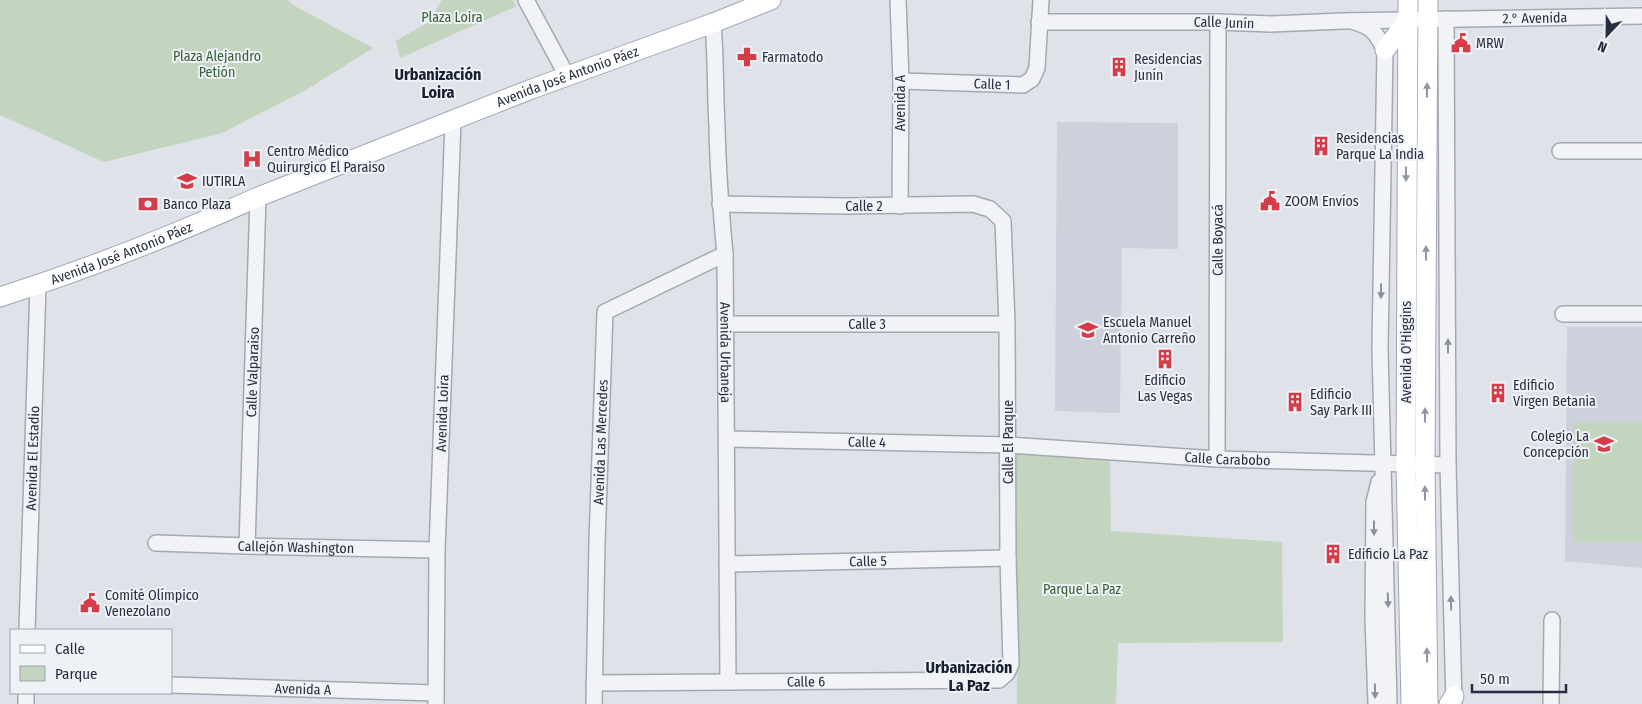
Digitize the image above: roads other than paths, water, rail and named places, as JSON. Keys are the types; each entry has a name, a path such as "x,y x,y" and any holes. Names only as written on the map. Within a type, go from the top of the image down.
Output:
{"main road":[{"name":"Avenida José Antonio Páez","path":"0,297 108,259 222,214 258,197 567,76 771,0"},
{"name":"Avenida O'Higgins","path":"1408,0 1416,464 1428,704"},
{"name":"Avenida O'Higgins","path":"1411,704 1416,464 1437,19 1428,0"},
{"path":"1385,50 1408,20"}],"street":[{"path":"526,0 567,76"},
{"name":"Avenida A","path":"898,0 900,206"},
{"name":"Calle 1","path":"900,81 1023,85 1032,79 1037,68 1041,0"},
{"name":"2.° Avenida","path":"1408,20 1642,16"},
{"path":"1437,19 1447,40 1448,465 1452,701"},
{"name":"Calle Junín","path":"1039,22 1218,22 1271,24 1408,20"},
{"path":"1352,21 1373,29 1385,50"},
{"name":"Calle Boyacá","path":"1217,459 1218,22"},
{"name":"Avenida Urbaneja","path":"713,23 716,57 720,204 726,254 728,682"},
{"name":"Avenida O'Higgins","path":"1385,50 1380,340 1389,704"},
{"name":"Avenida Loira","path":"435,698 437,550 453,121"},
{"path":"1560,151 1642,152"},
{"name":"Calle Valparaiso","path":"247,546 258,197"},
{"name":"Calle 2","path":"720,204 900,206 972,204 990,209 1003,221"},
{"name":"Calle El Parque","path":"1003,221 1007,324 1008,558 1011,664"},
{"name":"Avenida Las Mercedes","path":"594,704 596,542 605,312 726,254"},
{"name":"Avenida El Estadio","path":"27,629 38,284"},
{"path":"1563,314 1642,314"},
{"name":"Calle 3","path":"726,324 1007,324"},
{"name":"Calle 4","path":"727,439 1008,445"},
{"name":"Calle Carabobo","path":"1008,445 1217,459 1448,465"},
{"path":"1376,704 1373,616 1374,502 1384,463"},
{"name":"Callejón Washington","path":"156,543 437,550"},
{"name":"Calle 5","path":"728,564 1008,558"},
{"path":"1550,704 1552,620"},
{"name":"Calle 6","path":"594,683 999,680 1007,674 1011,664"},
{"name":"Avenida A","path":"172,685 435,698"}],"place":[{"name":"MRW","path":"1461,43"},
{"name":"Farmatodo","path":"747,57"},
{"name":"Residencias Junín","path":"1119,67"},
{"name":"Residencias Parque La India","path":"1321,146"},
{"name":"Centro Médico Quirurgico El Paraiso","path":"252,159"},
{"name":"IUTIRLA","path":"187,181"},
{"name":"ZOOM Envíos","path":"1270,201"},
{"name":"Banco Plaza","path":"148,204"},
{"name":"Escuela Manuel Antonio Carreño","path":"1088,330"},
{"name":"Edificio Las Vegas","path":"1165,359"},
{"name":"Edificio Virgen Betania","path":"1498,393"},
{"name":"Edificio Say Park III","path":"1295,402"},
{"name":"Colegio La Concepción","path":"1604,444"},
{"name":"Edificio La Paz","path":"1333,554"},
{"name":"Comité Olímpico Venezolano","path":"90,603"}],"district":[{"name":"Urbanización Loira","path":"438,83"},
{"name":"Urbanización La Paz","path":"969,676"}],"park label":[{"name":"Plaza Loira","path":"452,17"},
{"name":"Plaza Alejandro Petión","path":"217,64"},
{"name":"Parque La Paz","path":"1082,589"}]}
